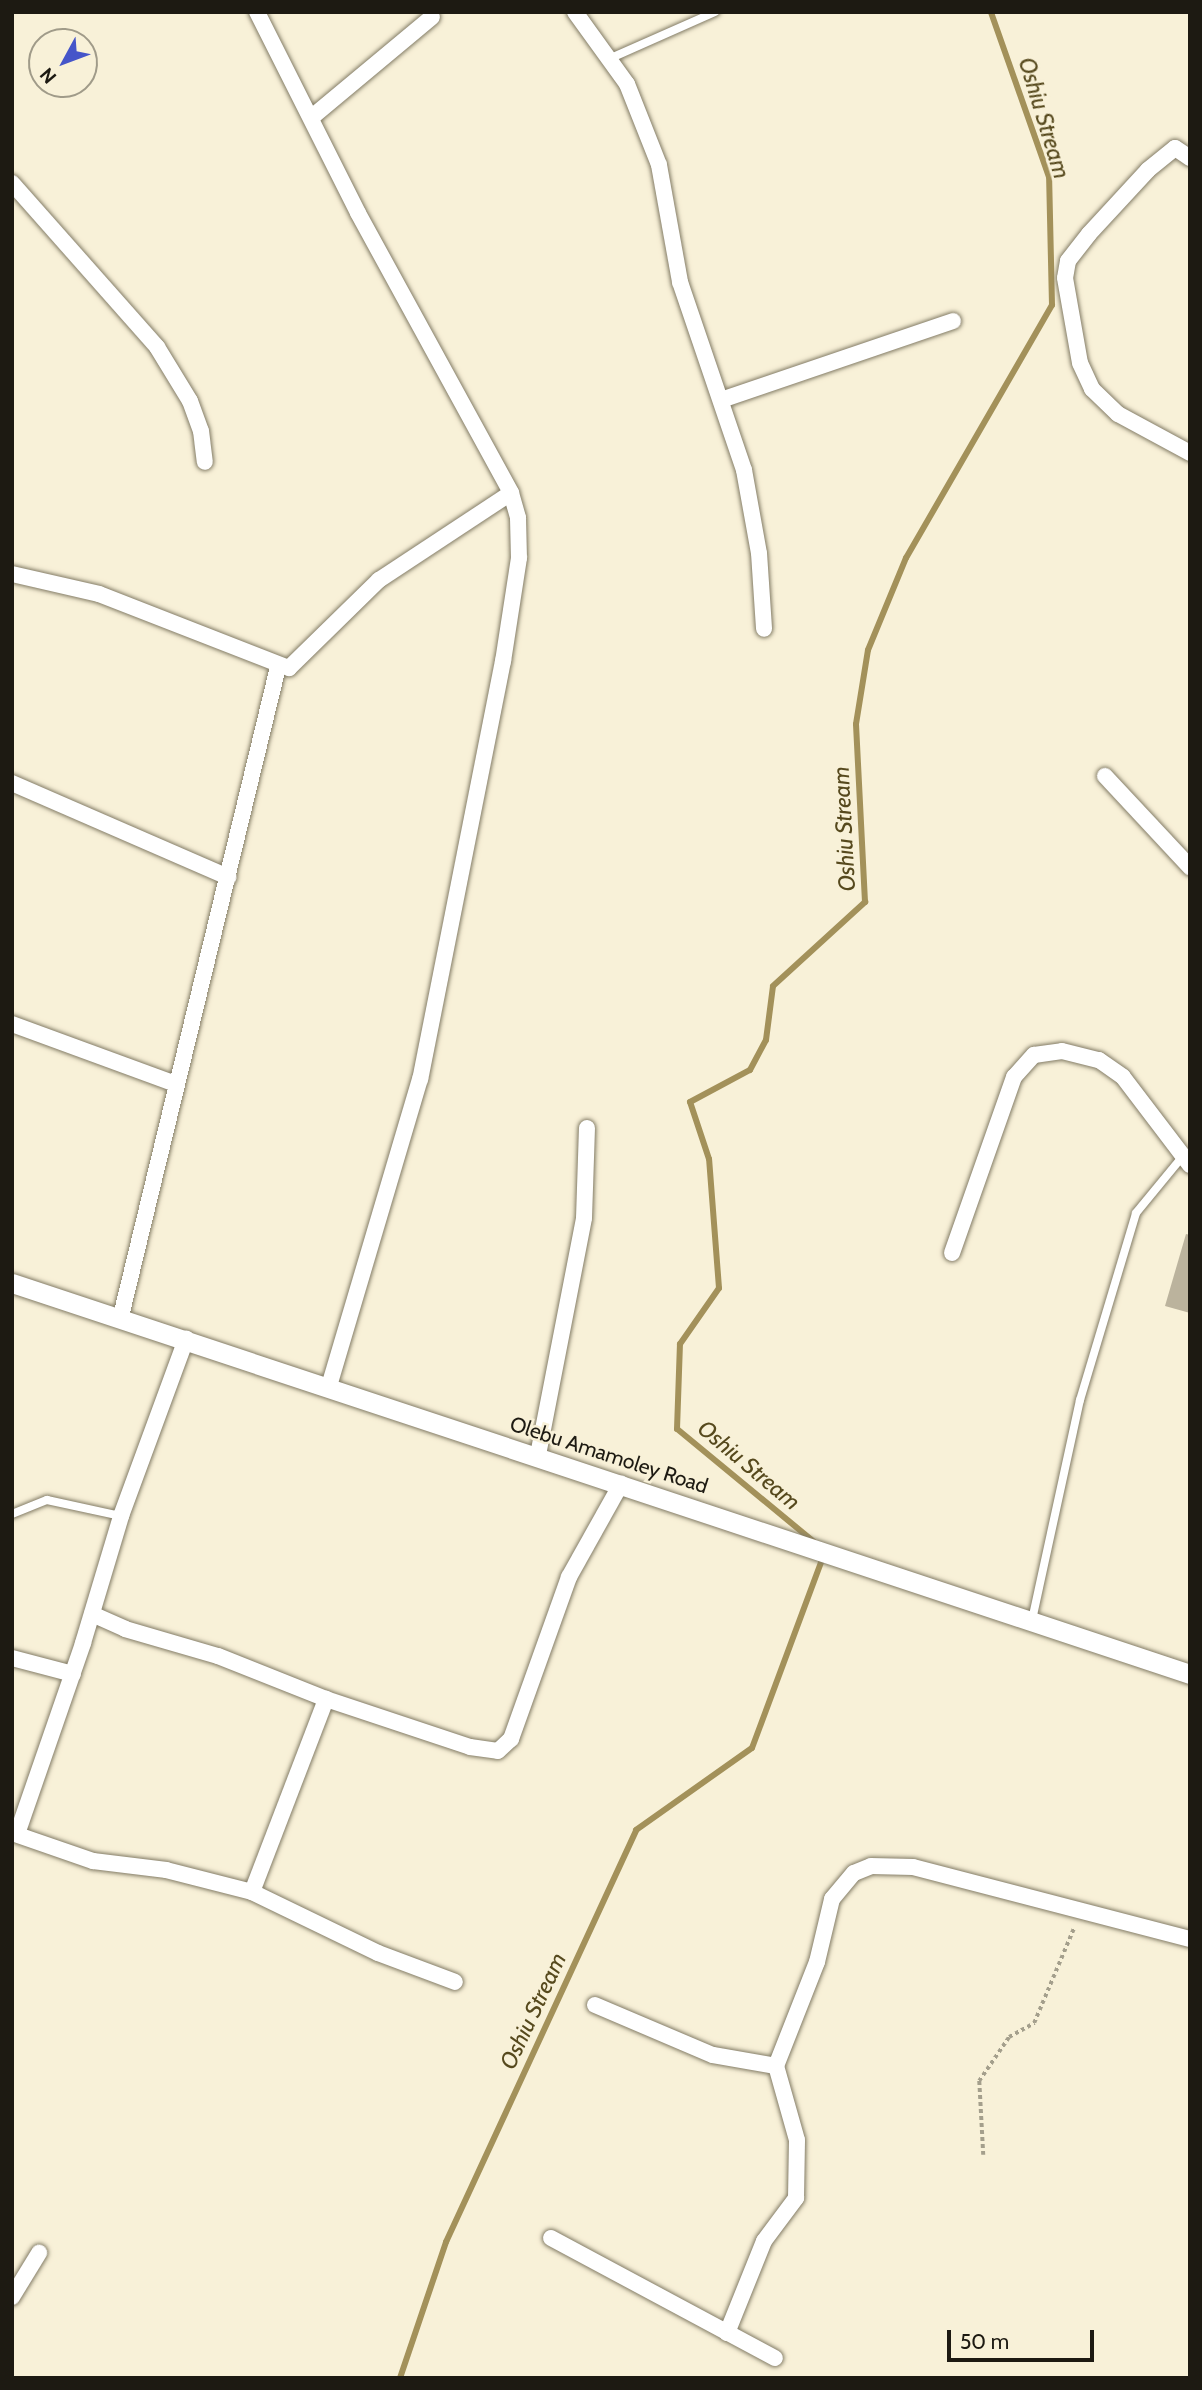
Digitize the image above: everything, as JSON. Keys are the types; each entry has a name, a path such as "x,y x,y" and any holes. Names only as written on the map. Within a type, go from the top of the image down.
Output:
{"street":[{"path":"257,12 358,213 510,493 518,518 517,571 426,1052 330,1385"},
{"path":"575,12 611,58 627,84 659,164 680,282 744,470 755,530 764,629"},
{"path":"312,117 432,17"},
{"path":"1190,158 1175,148 1148,170 1088,234 1068,261 1065,278 1080,363 1092,389 1118,414 1190,453"},
{"path":"12,183 157,346 190,401 201,431 205,462"},
{"path":"721,400 953,321"},
{"path":"12,574 99,594 278,667 294,666 379,580 510,493"},
{"path":"121,1316 278,667"},
{"path":"1105,776 1190,867"},
{"path":"12,783 228,877"},
{"path":"12,1024 176,1084"},
{"path":"952,1252 1014,1077 1034,1055 1062,1051 1099,1060 1123,1077 1186,1160"},
{"path":"538,1455 584,1218 587,1128"},
{"name":"Olebu Amamoley Road","path":"12,1283 330,1385 1031,1623 1190,1674"},
{"path":"186,1339 121,1516 73,1674 14,1834 93,1861 166,1870 252,1892 379,1953 455,1982"},
{"path":"92,1614 125,1629 218,1656 326,1699 470,1747 498,1751 511,1739 569,1577 621,1484"},
{"path":"12,1658 73,1674"},
{"path":"252,1892 326,1699"},
{"path":"727,2333 755,2261 789,2212 798,2189 797,2140 776,2066 817,1962 832,1899 854,1873 871,1867 913,1867 1190,1939"},
{"path":"595,2006 713,2055 776,2066"},
{"path":"551,2238 775,2358"},
{"path":"12,2297 39,2253"}],"lane":[{"path":"611,58 715,12"},
{"path":"1031,1623 1080,1400 1136,1213 1186,1160"},
{"path":"12,1514 47,1500 121,1516"}],"path":[{"path":"983,2155 979,2081 1009,2037 1034,2023 1083,1911"}],"building":[{"path":"1186,1234 1190,1235 1190,1313 1165,1306"}],"waterway":[{"name":"Oshiu Stream","path":"813,1541 677,1429 680,1344 719,1288 709,1159 690,1102 750,1070 766,1040 773,986 865,902 856,724 868,650 906,558 1052,305 1049,177 991,12"},
{"name":"Oshiu Stream","path":"400,2378 446,2242 636,1830 752,1748 823,1557"}]}
